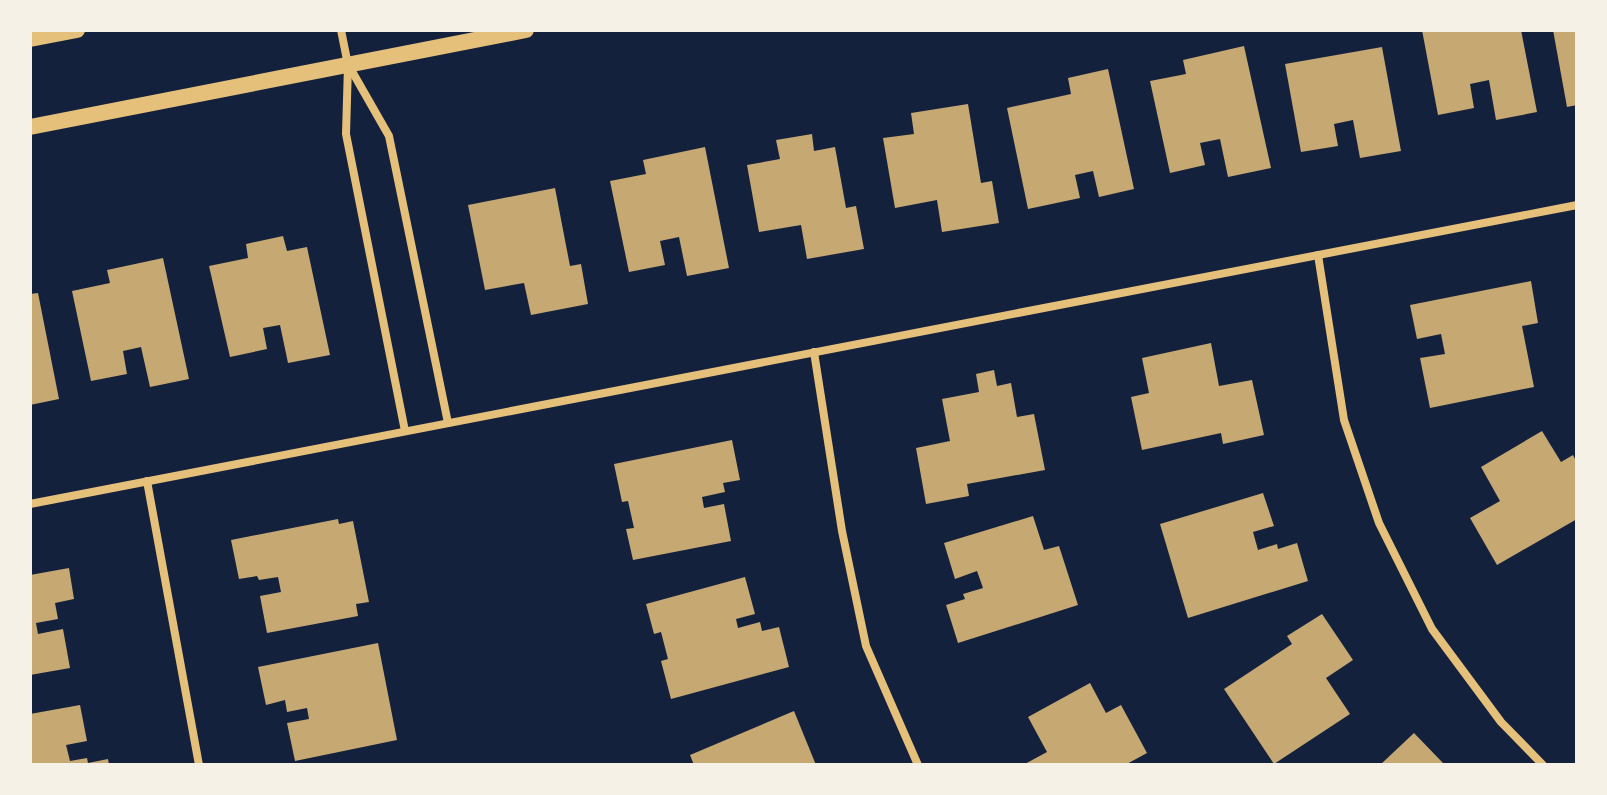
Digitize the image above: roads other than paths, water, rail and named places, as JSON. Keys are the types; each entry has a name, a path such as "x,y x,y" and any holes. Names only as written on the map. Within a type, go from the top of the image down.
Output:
{"main road":[{"path":"30,39 77,30"},
{"path":"30,127 526,30"}],"street":[{"path":"341,30 348,65 346,134 405,431"},
{"path":"348,65 389,136 448,423"},
{"path":"30,504 1577,205"},
{"path":"1318,255 1344,420 1379,523 1432,629 1501,722 1543,765"},
{"path":"814,352 842,531 866,646 918,765"},
{"path":"147,481 199,765"}]}
